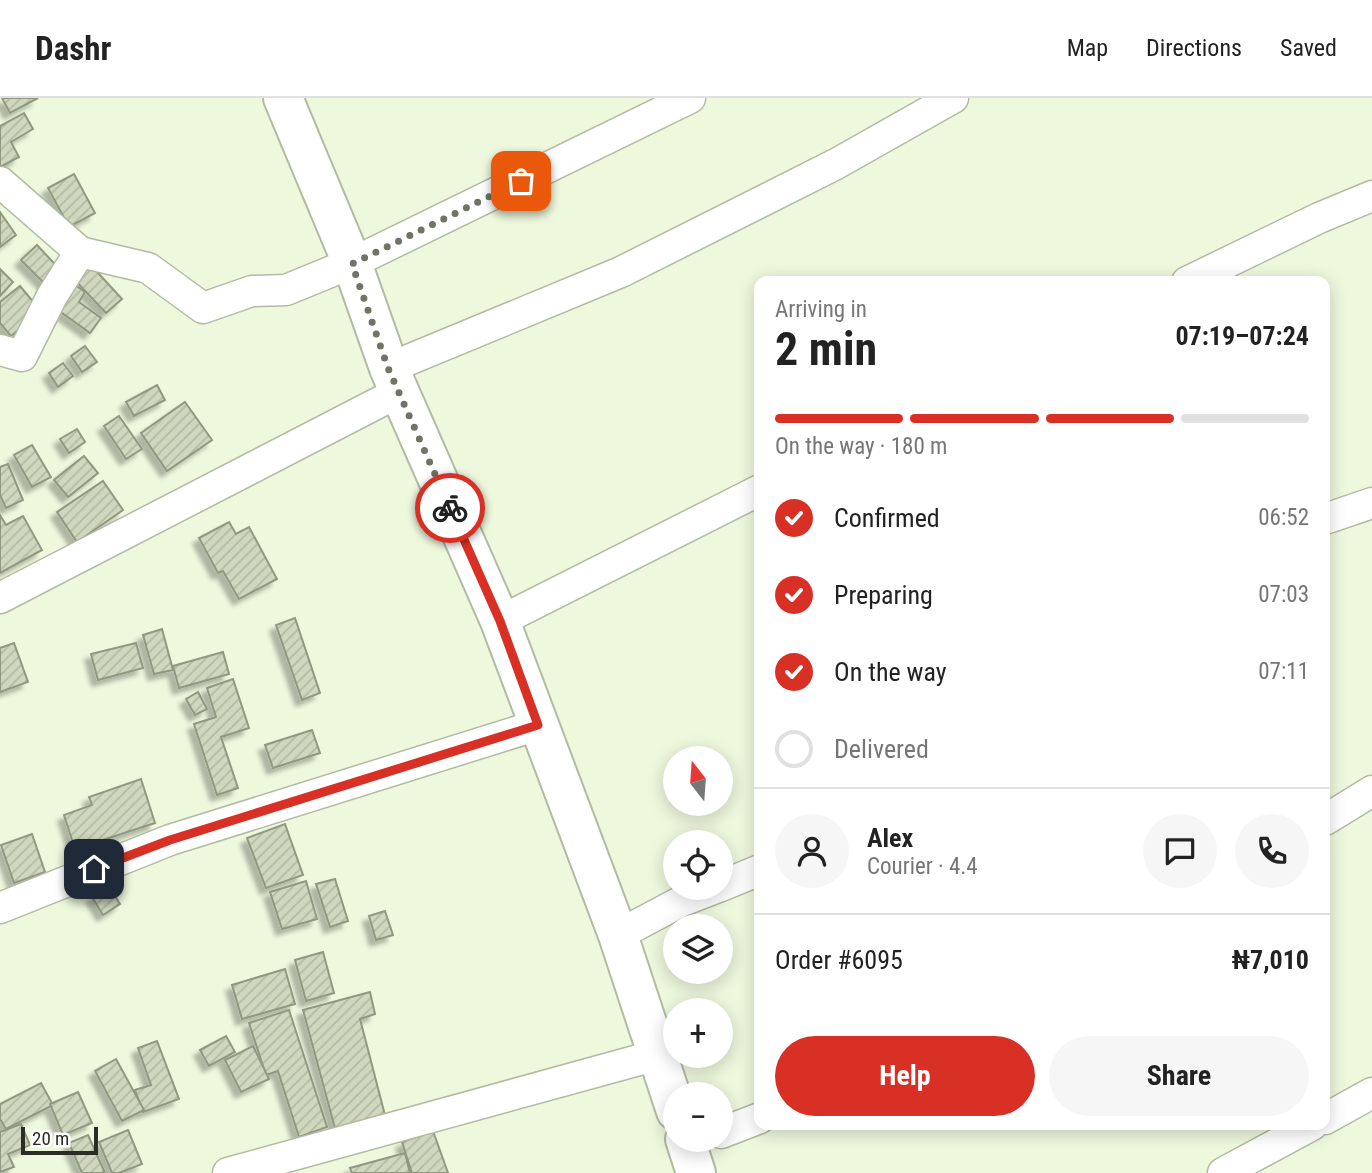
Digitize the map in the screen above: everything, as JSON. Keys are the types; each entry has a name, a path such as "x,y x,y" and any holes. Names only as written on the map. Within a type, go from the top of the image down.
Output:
{"street":[{"path":"283,98 352,264 394,380 500,621 618,935 657,1055 669,1082"},
{"path":"0,182 80,253 148,268 203,308 252,291 286,290 352,264 690,98"},
{"path":"0,598 394,380 621,272 836,164 953,98"},
{"path":"1199,276 1319,218 1372,196"},
{"path":"0,350 22,356 52,296 80,253"},
{"path":"500,621 754,493"},
{"path":"1330,517 1372,503"},
{"path":"0,908 170,840 538,725"},
{"path":"1330,817 1372,791"},
{"path":"733,881 754,872"},
{"path":"618,935 685,900"},
{"path":"228,1173 657,1055"},
{"path":"1330,1116 1372,1093"},
{"path":"733,1127 754,1120"},
{"path":"1223,1173 1303,1130"}],"building":[{"path":"2,98 38,98 10,113"},
{"path":"24,113 33,129 11,142 19,157 0,167 0,126"},
{"path":"74,174 95,213 69,227 48,188"},
{"path":"0,212 16,235 0,247"},
{"path":"37,245 64,274 49,288 21,260"},
{"path":"88,262 122,299 106,313 72,277"},
{"path":"0,269 13,282 0,296"},
{"path":"68,280 85,292 79,302 101,318 90,333 51,305"},
{"path":"20,286 41,311 11,336 0,323 0,302"},
{"path":"85,346 97,362 82,372 71,356"},
{"path":"63,363 73,376 58,387 49,373"},
{"path":"157,385 165,400 134,416 126,402"},
{"path":"185,402 212,440 167,471 141,433"},
{"path":"119,416 142,449 126,459 104,426"},
{"path":"77,429 85,442 69,453 60,439"},
{"path":"32,445 51,477 32,487 14,455"},
{"path":"84,456 98,473 68,497 54,480"},
{"path":"8,464 23,500 6,508 0,495 0,467"},
{"path":"103,481 123,510 77,542 57,512"},
{"path":"0,515 6,525 23,516 42,550 0,573"},
{"path":"229,522 236,534 249,527 277,579 239,599 223,571 218,573 199,538"},
{"path":"295,618 320,693 302,700 276,625"},
{"path":"162,629 173,670 154,674 143,635"},
{"path":"14,643 28,682 0,692 0,648"},
{"path":"136,643 143,668 98,680 91,654"},
{"path":"223,652 229,674 179,688 173,666"},
{"path":"233,679 249,728 221,737 238,788 217,795 194,724 216,717 207,688"},
{"path":"198,692 207,709 195,715 186,699"},
{"path":"312,730 320,753 273,768 265,745"},
{"path":"141,779 155,823 75,849 64,815 92,805 89,797"},
{"path":"285,824 303,875 266,888 247,838"},
{"path":"32,834 45,872 14,883 1,845"},
{"path":"335,879 348,921 330,927 316,884"},
{"path":"306,881 317,919 282,929 270,892"},
{"path":"109,887 120,904 103,915 92,897"},
{"path":"385,911 393,935 376,940 369,916"},
{"path":"323,952 334,993 306,1001 295,960"},
{"path":"285,969 295,1004 242,1019 232,985"},
{"path":"370,992 375,1014 360,1019 386,1119 336,1132 303,1010"},
{"path":"289,1010 327,1127 299,1137 278,1071 266,1075 249,1023"},
{"path":"226,1036 235,1052 209,1066 200,1050"},
{"path":"157,1041 179,1099 143,1112 135,1090 151,1085 138,1048"},
{"path":"253,1046 269,1079 241,1092 225,1060"},
{"path":"116,1059 144,1110 122,1121 95,1071"},
{"path":"41,1083 53,1105 6,1129 0,1119 0,1104"},
{"path":"78,1092 92,1123 63,1135 50,1104"},
{"path":"21,1124 30,1145 8,1154 14,1167 0,1172 0,1132"},
{"path":"128,1130 142,1164 112,1173 99,1142"},
{"path":"433,1131 448,1173 412,1173 402,1142"},
{"path":"88,1135 105,1173 82,1173 69,1143"},
{"path":"405,1153 410,1173 352,1173 350,1168"}],"way so far":[{"path":"450,508 388,368 352,264 521,181"}],"route":[{"path":"94,869 170,840 538,725 500,621 450,508"}]}
